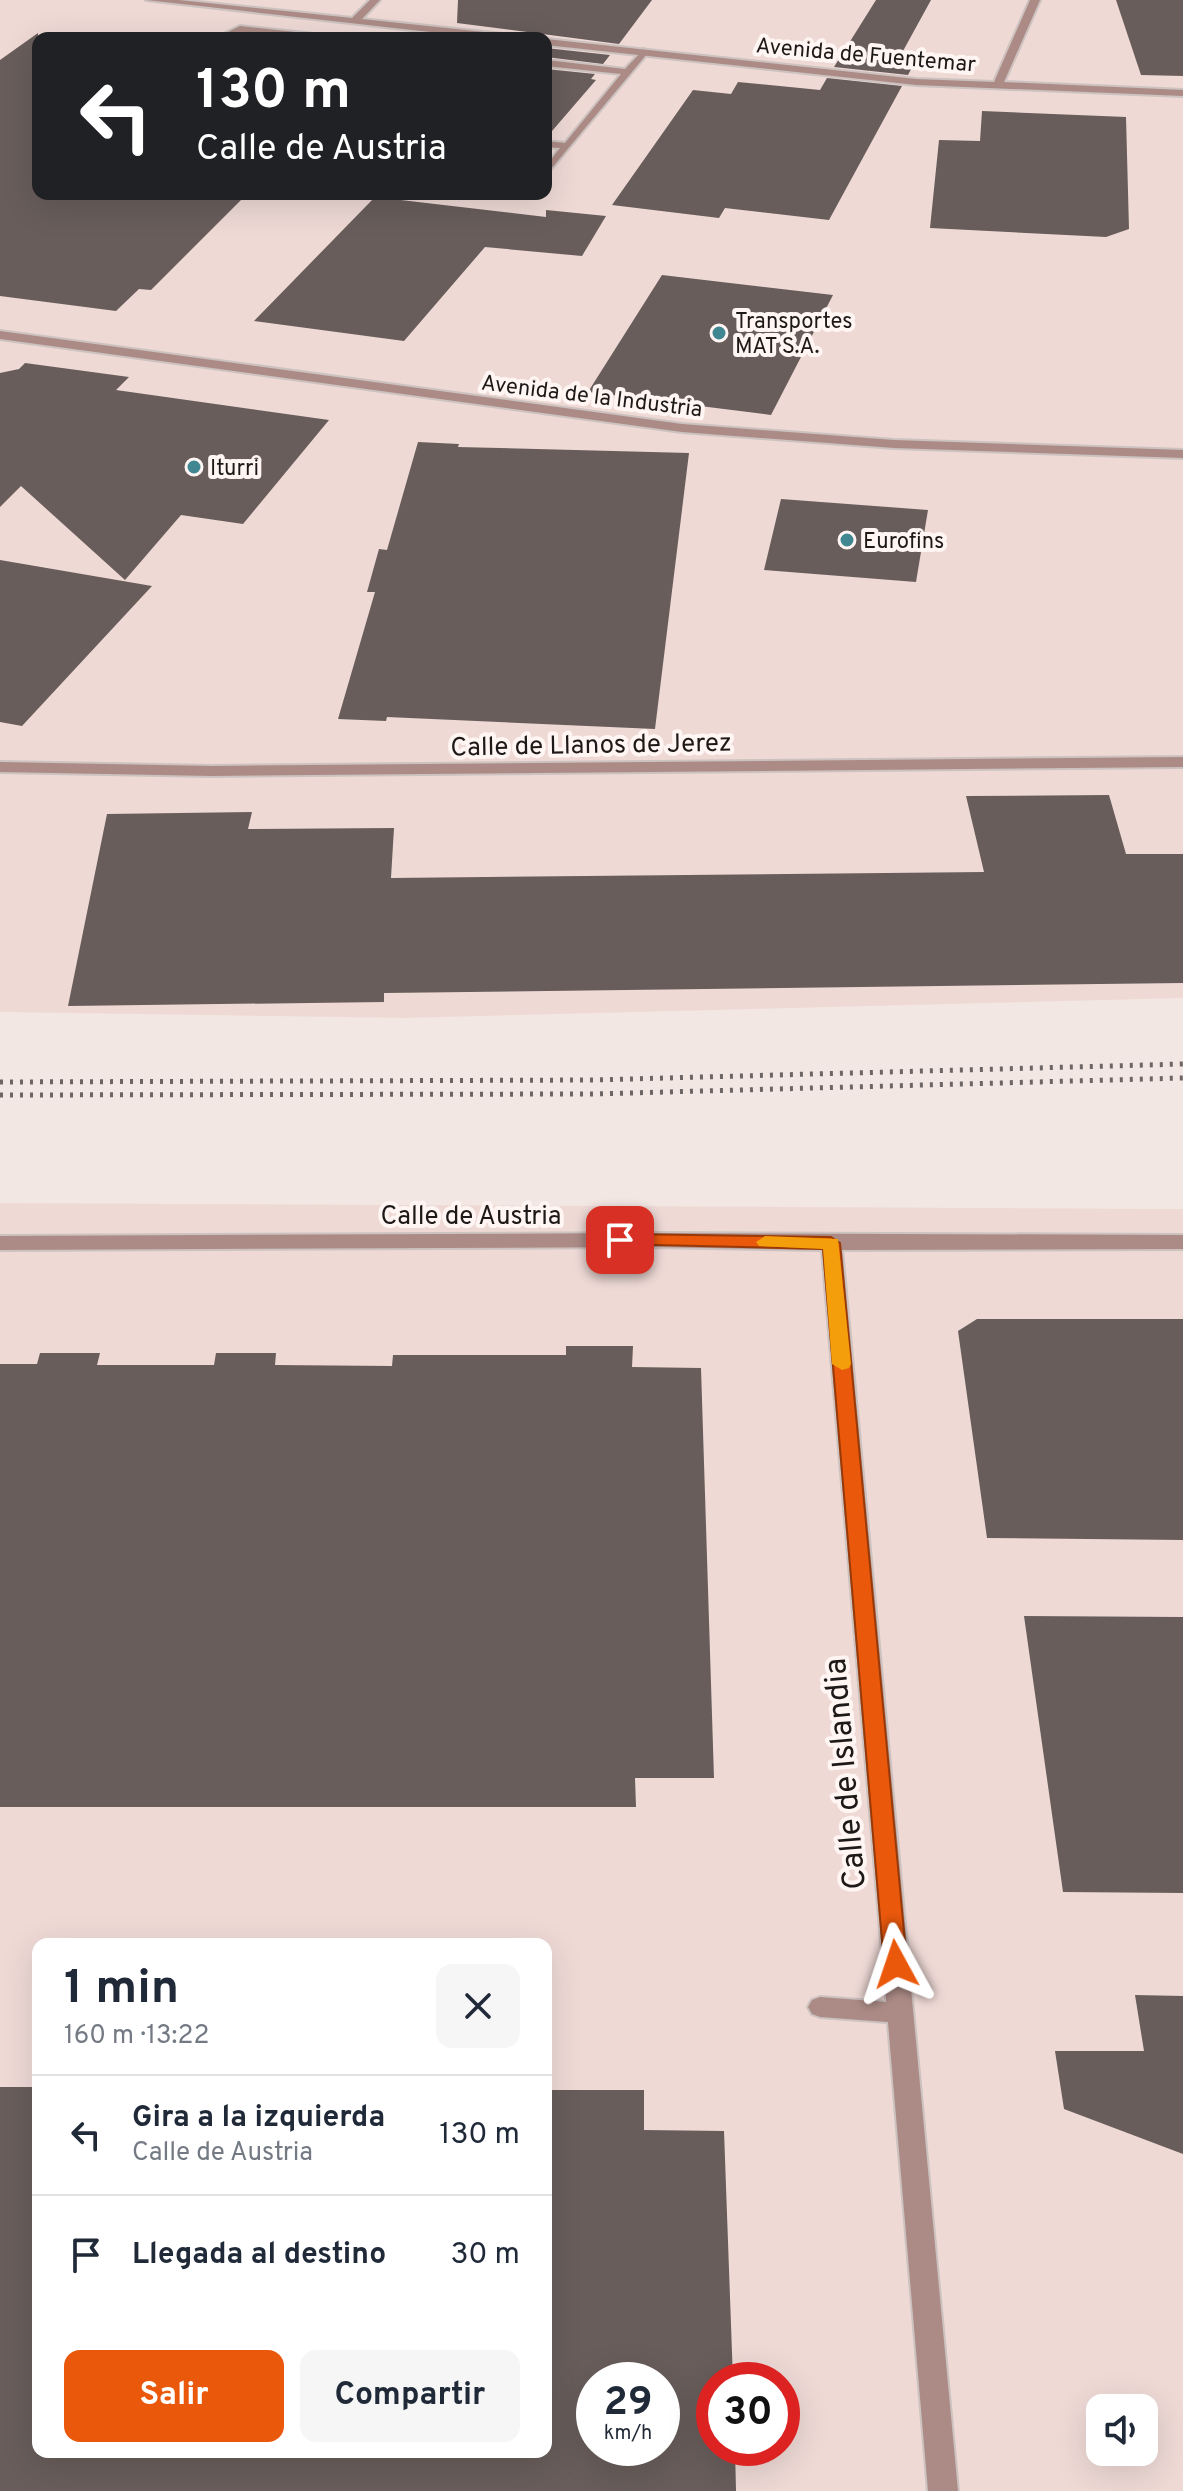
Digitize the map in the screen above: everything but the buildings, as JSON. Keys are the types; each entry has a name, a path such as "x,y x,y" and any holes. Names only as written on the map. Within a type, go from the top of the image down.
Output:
{"street":[{"path":"151,0 457,32"},
{"path":"355,21 375,0"},
{"path":"997,87 1035,0"},
{"name":"Avenida de Fuentemar","path":"552,43 916,82 1183,93"},
{"name":"Avenida de la Industria","path":"1,337 682,428 894,444 1183,454"},
{"name":"Calle de Llanos de Jerez","path":"0,767 212,771 1183,762"},
{"name":"Calle de Austria","path":"0,1243 651,1240 1183,1242"},
{"name":"Calle de Islandia","path":"831,1243 943,2491"}],"lane":[{"path":"234,32 240,29 268,32"},
{"path":"552,165 644,52"},
{"path":"552,64 628,72"},
{"path":"552,145 567,146"},
{"path":"820,2007 900,2013"}],"shaded area":[{"path":"0,0 1183,0 1183,998 405,1018 0,1012"},
{"path":"0,1203 1183,1209 1183,2491 0,2491"}],"railway":[{"path":"0,1082 592,1080 1183,1064"},
{"path":"0,1095 592,1094 1183,1078"}],"slow traffic":[{"path":"765,1242 831,1243 842,1364"}],"place":[{"name":"Transportes MAT S.A.","path":"719,333"},
{"name":"Iturri","path":"194,467"},
{"name":"Eurofins","path":"847,540"}],"route":[{"path":"620,1240 831,1243 896,1964"}]}
